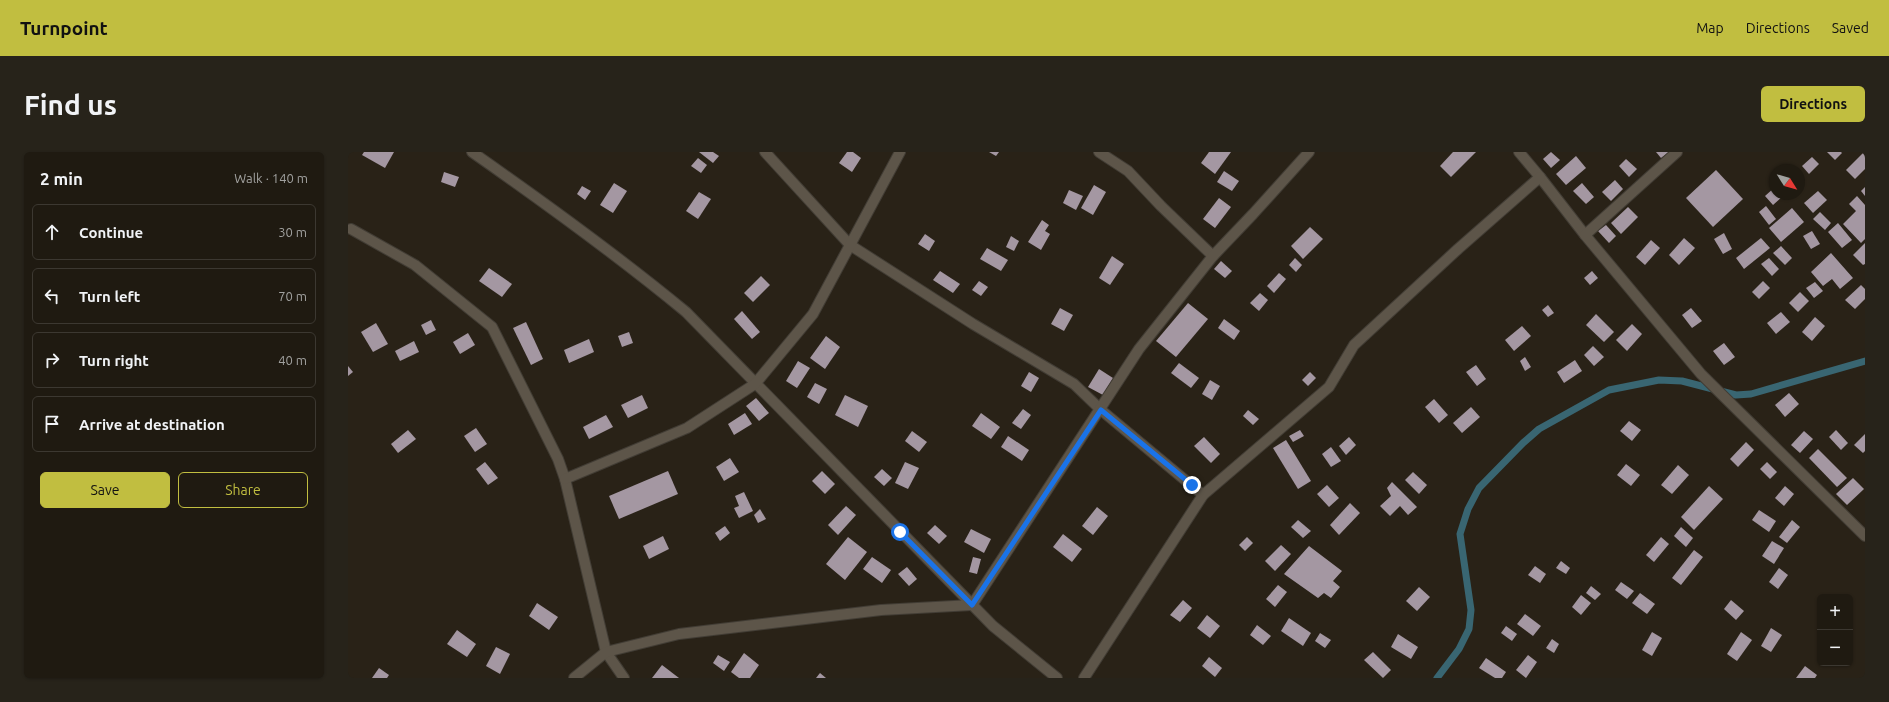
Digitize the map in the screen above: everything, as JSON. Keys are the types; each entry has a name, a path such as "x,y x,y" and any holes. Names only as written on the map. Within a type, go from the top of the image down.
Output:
{"street":[{"path":"472,152 639,274 686,312 993,626 1058,678"},
{"path":"765,152 850,245 973,324 1074,384 1101,410 1203,494"},
{"path":"565,479 686,428 755,384 813,314 900,152"},
{"path":"1099,152 1128,171 1161,206 1213,256"},
{"path":"972,605 1101,410 1139,349 1213,256 1309,152"},
{"path":"1519,152 1585,235 1701,374 1865,536"},
{"path":"1585,235 1677,152"},
{"path":"1084,678 1203,494 1329,387 1354,345 1458,249 1540,177"},
{"path":"351,230 415,265 492,327 558,459 565,479 606,652 624,678"},
{"path":"574,678 606,652 679,634 881,610 972,605"}],"building":[{"path":"364,152 394,152 385,168 362,155"},
{"path":"699,152 713,152 719,156 713,163"},
{"path":"847,152 853,152 861,158 852,172 839,163"},
{"path":"989,152 999,152 996,156"},
{"path":"1209,152 1231,152 1215,174 1201,163"},
{"path":"1453,152 1476,152 1451,177 1440,166"},
{"path":"1551,152 1560,160 1551,168 1543,159"},
{"path":"1656,152 1669,152 1661,158"},
{"path":"1827,152 1841,152 1842,153 1835,160"},
{"path":"1864,152 1865,169 1855,179 1846,170"},
{"path":"1576,156 1586,168 1566,185 1556,174"},
{"path":"1812,157 1819,164 1809,174 1805,169 1804,164"},
{"path":"698,158 707,165 701,173 691,166"},
{"path":"1626,159 1637,169 1629,177 1619,166"},
{"path":"1716,170 1743,199 1713,227 1686,198"},
{"path":"1224,171 1239,181 1232,191 1217,182"},
{"path":"444,172 459,177 455,187 441,182"},
{"path":"1615,180 1623,189 1611,201 1602,192"},
{"path":"614,183 627,191 613,213 600,205"},
{"path":"1582,183 1594,197 1586,204 1573,191"},
{"path":"1094,185 1106,192 1093,215 1081,208"},
{"path":"582,186 591,191 585,200 577,194"},
{"path":"1865,187 1865,196 1861,191"},
{"path":"1069,190 1083,196 1076,210 1063,203"},
{"path":"1818,191 1827,200 1813,213 1804,203"},
{"path":"699,192 711,199 698,219 686,211"},
{"path":"1769,192 1769,200 1779,200 1773,205 1765,196"},
{"path":"1857,196 1865,205 1865,239 1861,243 1843,224 1856,211 1849,204"},
{"path":"1219,198 1231,207 1215,228 1203,219"},
{"path":"1766,206 1776,219 1769,225 1759,212"},
{"path":"1628,207 1638,217 1621,234 1611,223"},
{"path":"1792,208 1804,222 1781,242 1769,228"},
{"path":"1820,212 1831,223 1825,230 1813,219"},
{"path":"1042,220 1049,225 1045,231 1050,234 1041,250 1028,242"},
{"path":"1838,223 1852,240 1842,248 1828,232"},
{"path":"1606,225 1616,236 1609,243 1598,231"},
{"path":"1310,227 1323,239 1303,259 1291,246"},
{"path":"1812,231 1820,244 1811,249 1803,236"},
{"path":"1724,233 1732,249 1723,254 1714,239"},
{"path":"925,234 935,241 929,251 918,244"},
{"path":"1011,236 1019,241 1014,251 1006,247"},
{"path":"1684,238 1695,248 1679,265 1669,255"},
{"path":"1761,238 1770,248 1744,269 1736,258"},
{"path":"1651,240 1660,248 1645,265 1636,257"},
{"path":"1865,243 1865,264 1863,265 1853,255"},
{"path":"1781,246 1792,258 1785,265 1773,253"},
{"path":"987,248 1008,260 1001,271 980,259"},
{"path":"1831,253 1853,278 1840,289 1832,279 1823,286 1811,272"},
{"path":"1112,256 1124,264 1110,285 1099,278"},
{"path":"1295,258 1302,265 1296,272 1289,265"},
{"path":"1769,258 1779,269 1772,276 1761,264"},
{"path":"1221,261 1232,271 1225,278 1214,269"},
{"path":"489,268 512,284 502,297 479,281"},
{"path":"940,271 960,284 953,293 933,280"},
{"path":"1592,271 1598,278 1590,285 1584,278"},
{"path":"1279,273 1286,279 1274,293 1267,286"},
{"path":"761,276 770,285 753,302 744,293"},
{"path":"979,281 988,287 981,296 972,290"},
{"path":"1763,281 1770,288 1759,299 1752,292"},
{"path":"1815,282 1823,291 1814,298 1806,288"},
{"path":"1861,285 1865,289 1865,299 1855,309 1845,300"},
{"path":"1800,292 1809,301 1798,312 1789,303"},
{"path":"1260,293 1268,300 1259,311 1250,303"},
{"path":"1188,303 1208,319 1176,357 1156,341"},
{"path":"1548,305 1554,313 1548,317 1542,310"},
{"path":"1060,308 1073,315 1064,331 1051,324"},
{"path":"1691,308 1702,321 1692,328 1682,315"},
{"path":"742,311 760,332 752,339 734,319"},
{"path":"1781,312 1790,322 1776,334 1767,323"},
{"path":"1596,314 1614,332 1604,342 1586,325"},
{"path":"1815,317 1825,326 1812,341 1802,332"},
{"path":"1224,319 1240,331 1234,340 1218,328"},
{"path":"431,320 436,330 426,335 421,325"},
{"path":"526,322 543,359 531,365 513,328"},
{"path":"376,323 388,344 373,352 361,332"},
{"path":"1632,324 1642,334 1627,351 1616,340"},
{"path":"1522,326 1531,336 1514,351 1505,340"},
{"path":"629,332 633,343 622,347 618,336"},
{"path":"468,333 475,345 460,354 453,342"},
{"path":"826,336 840,347 825,369 810,358"},
{"path":"589,339 594,352 569,363 564,350"},
{"path":"414,341 419,352 400,361 395,351"},
{"path":"1724,343 1735,357 1724,365 1713,351"},
{"path":"1593,346 1604,357 1594,366 1584,355"},
{"path":"1525,357 1531,367 1525,371 1520,361"},
{"path":"1575,360 1582,371 1564,383 1557,372"},
{"path":"798,361 810,368 797,388 786,381"},
{"path":"1179,363 1199,378 1191,388 1171,373"},
{"path":"1476,365 1486,379 1477,386 1466,372"},
{"path":"348,366 353,372 348,376"},
{"path":"1099,369 1113,378 1103,395 1088,387"},
{"path":"1029,372 1039,378 1031,392 1021,386"},
{"path":"1310,372 1316,378 1308,386 1302,380"},
{"path":"1210,380 1220,386 1212,400 1202,394"},
{"path":"815,383 827,389 819,404 807,397"},
{"path":"1789,393 1799,404 1785,417 1775,405"},
{"path":"642,395 648,408 628,418 621,405"},
{"path":"845,395 868,406 858,427 835,415"},
{"path":"756,398 769,413 759,421 746,406"},
{"path":"1434,399 1448,415 1439,423 1425,407"},
{"path":"1471,407 1480,417 1462,433 1453,423"},
{"path":"1023,409 1031,415 1021,429 1012,423"},
{"path":"1248,410 1259,419 1253,425 1243,416"},
{"path":"745,413 752,424 734,435 728,424"},
{"path":"981,413 1000,427 991,439 972,426"},
{"path":"606,415 613,427 589,439 583,427"},
{"path":"1629,421 1641,430 1632,441 1620,431"},
{"path":"476,428 487,444 475,452 464,436"},
{"path":"408,430 416,439 398,453 391,444"},
{"path":"1300,430 1304,436 1293,442 1289,436"},
{"path":"1836,430 1848,443 1841,450 1829,437"},
{"path":"912,431 927,442 919,452 905,441"},
{"path":"1804,431 1813,439 1800,453 1791,445"},
{"path":"1865,434 1865,451 1863,453 1854,445"},
{"path":"1008,436 1029,450 1022,461 1001,447"},
{"path":"1204,437 1220,454 1211,463 1194,446"},
{"path":"1349,437 1356,445 1346,455 1339,446"},
{"path":"1286,440 1311,481 1298,489 1273,448"},
{"path":"1746,442 1754,450 1738,467 1730,459"},
{"path":"1331,447 1341,461 1331,467 1322,454"},
{"path":"1818,449 1847,478 1837,487 1809,458"},
{"path":"730,458 739,472 724,481 716,467"},
{"path":"485,462 498,478 488,485 476,469"},
{"path":"905,462 919,468 908,489 895,483"},
{"path":"1767,462 1777,472 1770,479 1760,469"},
{"path":"1626,464 1640,475 1631,486 1617,475"},
{"path":"1678,465 1689,475 1672,494 1661,485"},
{"path":"882,469 892,478 884,486 874,477"},
{"path":"668,471 678,494 619,519 609,496"},
{"path":"822,471 835,484 825,494 812,481"},
{"path":"1413,472 1427,485 1419,494 1405,480"},
{"path":"1853,478 1864,489 1847,505 1836,494"},
{"path":"1392,482 1417,507 1408,515 1400,506 1390,516 1380,506 1391,496 1387,488"},
{"path":"1327,485 1339,498 1329,507 1317,494"},
{"path":"1709,486 1723,499 1694,530 1681,517"},
{"path":"1785,486 1794,494 1784,506 1775,498"},
{"path":"744,492 753,511 739,518 734,508 739,506 735,496"},
{"path":"1350,503 1360,513 1339,535 1330,525"},
{"path":"846,506 856,515 838,535 828,525"},
{"path":"1097,507 1108,516 1093,535 1082,526"},
{"path":"760,509 766,519 758,523 754,515"},
{"path":"1759,510 1776,521 1769,532 1752,520"},
{"path":"1298,520 1311,531 1303,538 1291,527"},
{"path":"1792,520 1800,527 1787,543 1779,537"},
{"path":"935,525 947,536 939,544 927,533"},
{"path":"725,526 730,533 720,541 715,533"},
{"path":"1681,527 1693,538 1686,547 1674,536"},
{"path":"971,529 991,539 984,553 964,542"},
{"path":"1063,534 1082,549 1072,562 1053,547"},
{"path":"663,536 669,549 649,559 643,546"},
{"path":"848,537 867,552 845,580 826,564"},
{"path":"1247,537 1253,543 1245,551 1239,545"},
{"path":"1661,537 1669,544 1654,562 1646,555"},
{"path":"1772,541 1784,548 1774,564 1762,556"},
{"path":"1281,545 1291,554 1275,571 1265,561"},
{"path":"1309,546 1342,571 1333,581 1340,587 1331,598 1324,593 1318,598 1284,574"},
{"path":"1694,550 1703,557 1681,585 1672,578"},
{"path":"872,557 891,570 882,583 863,569"},
{"path":"973,557 981,559 977,574 969,572"},
{"path":"1561,561 1570,568 1566,574 1556,568"},
{"path":"1535,566 1546,574 1540,583 1528,575"},
{"path":"907,567 917,579 909,586 898,574"},
{"path":"1779,568 1788,575 1778,589 1769,582"},
{"path":"1621,582 1634,591 1627,599 1615,590"},
{"path":"1278,585 1287,592 1275,607 1266,599"},
{"path":"1591,586 1601,594 1595,600 1586,593"},
{"path":"1419,587 1430,597 1417,611 1406,601"},
{"path":"1640,593 1655,604 1647,614 1632,603"},
{"path":"1581,595 1591,603 1581,615 1572,607"},
{"path":"1183,600 1192,608 1180,622 1170,615"},
{"path":"1731,600 1744,611 1736,620 1724,609"},
{"path":"537,603 558,617 549,630 529,616"},
{"path":"1525,614 1541,626 1533,636 1517,624"},
{"path":"1207,615 1220,626 1210,638 1197,628"},
{"path":"1289,618 1311,633 1303,646 1281,631"},
{"path":"1257,625 1271,636 1263,645 1250,635"},
{"path":"1506,626 1517,634 1512,641 1501,633"},
{"path":"1771,628 1782,635 1771,652 1761,646"},
{"path":"457,630 476,644 467,657 447,644"},
{"path":"1652,632 1662,638 1652,656 1642,650"},
{"path":"1741,632 1752,640 1737,661 1727,654"},
{"path":"1320,633 1331,640 1325,648 1315,641"},
{"path":"1398,634 1418,647 1411,659 1391,647"},
{"path":"1552,639 1559,644 1554,653 1546,648"},
{"path":"496,647 510,654 500,674 486,666"},
{"path":"1373,652 1391,670 1383,678 1364,660"},
{"path":"744,653 759,665 750,678 739,678 731,672"},
{"path":"718,655 730,662 724,671 713,663"},
{"path":"1528,655 1537,662 1526,678 1516,670"},
{"path":"1209,657 1222,668 1215,677 1202,666"},
{"path":"1486,658 1506,672 1502,678 1495,678 1479,668"},
{"path":"662,665 679,678 652,678"},
{"path":"1805,666 1817,675 1815,678 1796,678"},
{"path":"379,668 389,675 387,678 372,678"},
{"path":"820,673 826,678 816,678"}],"waterway":[{"path":"1437,678 1459,649 1469,629 1471,610 1460,534 1468,509 1479,488 1523,443 1539,429 1609,390 1659,380 1682,381 1736,395 1751,394 1865,361"}],"route":[{"path":"900,532 972,605 1101,410 1192,485"}]}
